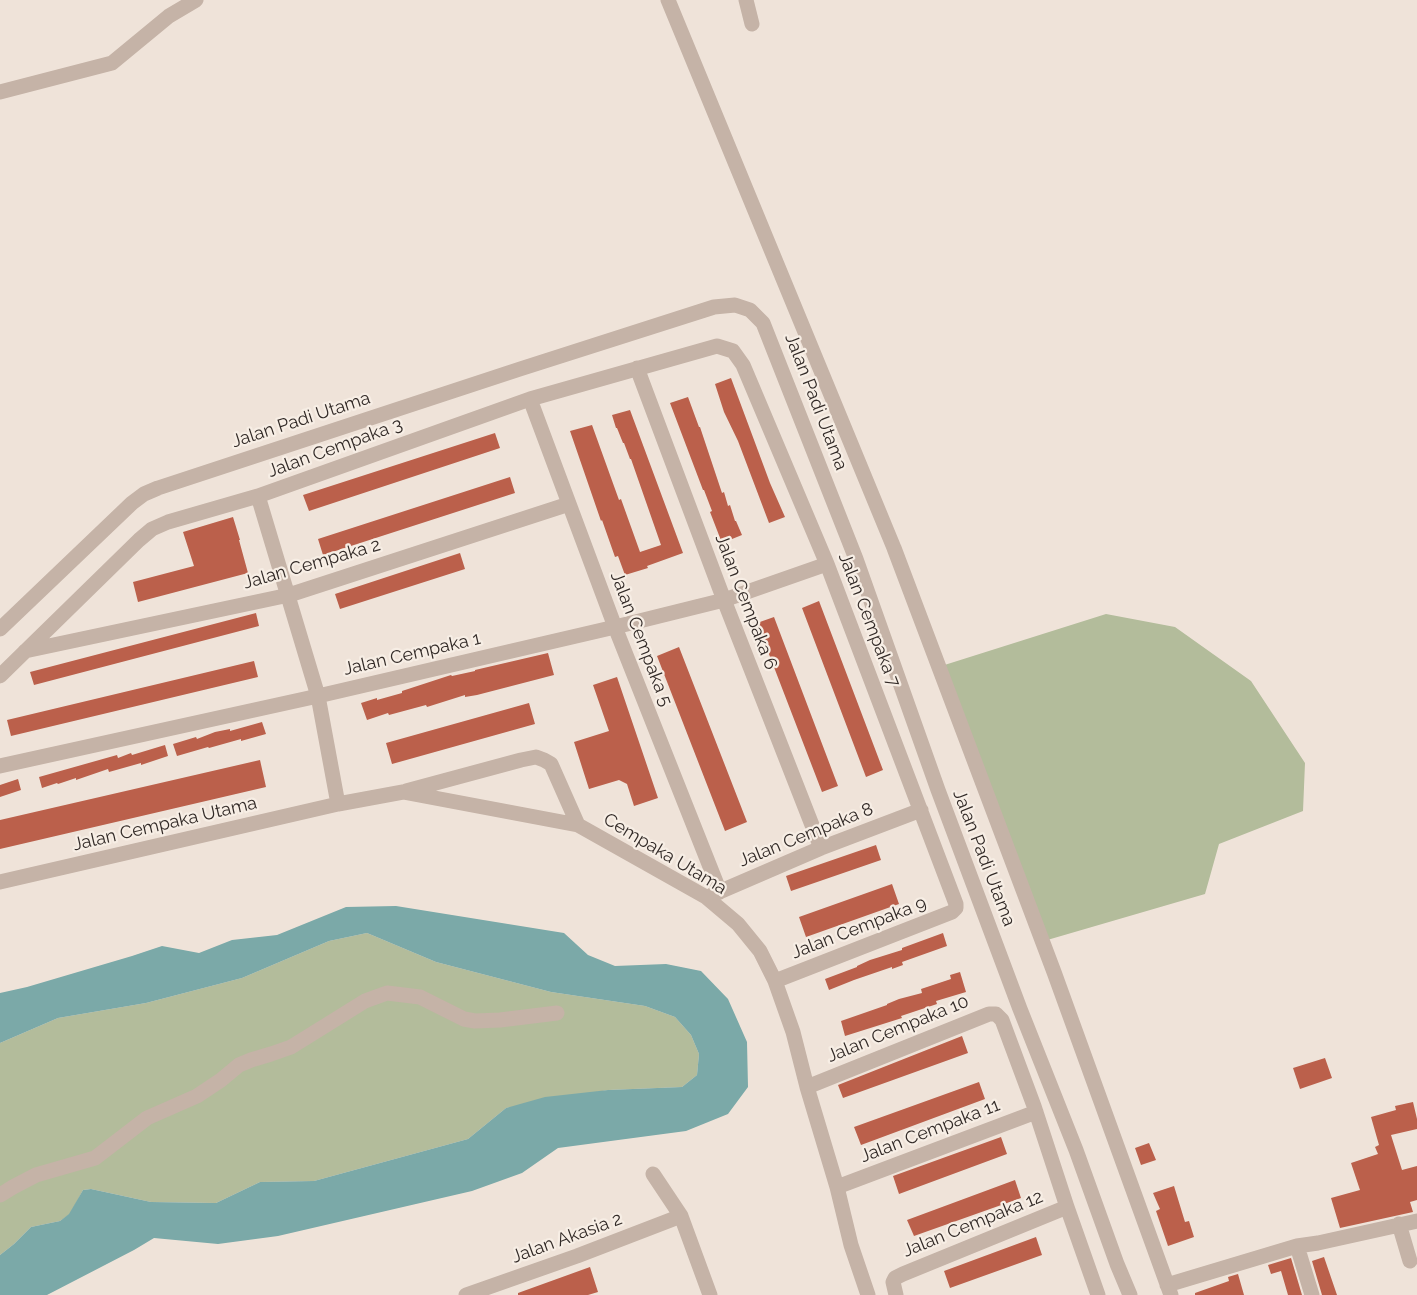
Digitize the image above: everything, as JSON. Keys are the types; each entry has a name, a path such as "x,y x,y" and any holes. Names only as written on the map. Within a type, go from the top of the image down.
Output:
{"street":[{"path":"0,93 112,63 170,16 196,0"},
{"path":"668,0 894,548 1054,972 1169,1290 1297,1246 1417,1221"},
{"path":"746,0 752,24"},
{"name":"Jalan Padi Utama","path":"0,629 132,503 158,488 714,307 735,305 750,310 764,323 856,559 938,790 1130,1295"},
{"name":"Jalan Cempaka 3","path":"0,676 152,529 168,522 258,496 530,399 717,346 733,351"},
{"name":"Jalan Cempaka 7","path":"733,351 744,365 827,564 956,908"},
{"name":"Jalan Cempaka 6","path":"637,368 820,848"},
{"name":"Jalan Cempaka 5","path":"530,399 713,894"},
{"path":"258,496 318,696 338,804"},
{"name":"Jalan Cempaka 2","path":"25,651 288,595 569,504"},
{"name":"Jalan Cempaka 1","path":"0,766 318,696 615,627 724,600 827,564"},
{"path":"403,792 513,762 536,758 551,764 578,825"},
{"name":"Cempaka Utama","path":"338,804 403,792 578,825 713,894 760,951 775,981 794,1032 851,1245 868,1295"},
{"name":"Jalan Cempaka Utama","path":"0,882 338,804"},
{"name":"Jalan Cempaka 8","path":"713,894 820,848 921,810"},
{"name":"Jalan Cempaka 9","path":"775,981 952,912 956,908"},
{"path":"0,1196 36,1174 95,1158 147,1119 197,1096 239,1065 291,1047 365,1001 387,993 420,997 464,1019 475,1021 557,1013"},
{"name":"Jalan Cempaka 10","path":"807,1087 989,1014 996,1014 1002,1020 1036,1112"},
{"path":"1036,1112 1098,1295"},
{"name":"Jalan Cempaka 11","path":"837,1187 1036,1112"},
{"path":"653,1174 681,1216 710,1295"},
{"name":"Jalan Cempaka 12","path":"896,1295 893,1282 895,1278 1067,1207"},
{"name":"Jalan Akasia 2","path":"466,1295 681,1216"},
{"path":"1399,1224 1410,1261"},
{"path":"1297,1246 1312,1295"}],"green space":[{"path":"1106,614 1175,627 1251,681 1305,763 1303,811 1219,844 1205,894 1037,943 935,668"},
{"path":"367,933 436,962 551,992 645,1006 675,1017 691,1035 699,1054 697,1075 682,1087 608,1090 506,1108 468,1139 314,1181 260,1182 216,1203 151,1202 91,1189 83,1190 70,1214 60,1221 31,1227 0,1255 0,1043 58,1018 146,1003 242,978 329,941"}],"water":[{"path":"396,906 564,933 588,955 615,966 666,964 701,971 728,999 747,1042 748,1087 728,1114 686,1131 558,1148 522,1173 472,1191 278,1236 218,1244 154,1238 47,1295 0,1295 0,1255 31,1227 60,1221 69,1214 83,1190 91,1189 151,1202 216,1203 260,1182 314,1181 468,1139 506,1108 545,1097 608,1090 682,1087 697,1075 699,1054 691,1035 675,1017 645,1006 551,992 436,962 367,933 329,941 242,978 146,1003 58,1018 0,1043 0,993 162,946 199,953 232,940 277,935 346,907"}],"building":[{"path":"731,378 785,517 769,523 715,384"},
{"path":"688,397 722,493 724,492 742,535 722,543 670,403"},
{"path":"630,410 683,553 625,575 618,556 615,557 601,521 570,431 592,425 640,552 661,545 631,459 612,415"},
{"path":"495,433 500,448 309,511 303,495"},
{"path":"510,477 515,493 323,555 318,539"},
{"path":"233,517 248,573 138,602 133,582 194,566 183,532"},
{"path":"460,553 465,569 340,609 335,594"},
{"path":"819,601 883,770 866,777 802,608"},
{"path":"256,613 259,626 34,685 30,672"},
{"path":"774,617 838,786 822,792 757,623"},
{"path":"679,647 747,822 725,831 657,656"},
{"path":"548,653 554,675 477,695 465,697 465,695 427,707 426,705 389,715 388,713 367,720 361,703 402,693 402,691 451,675"},
{"path":"254,661 258,677 11,736 7,720"},
{"path":"617,677 658,798 634,806 627,784 619,780 589,789 574,742 609,731 593,685"},
{"path":"529,703 535,724 392,764 386,743"},
{"path":"262,722 266,734 241,741 241,739 177,756 173,744 215,732 230,729 230,731"},
{"path":"165,745 168,756 109,772 108,769 42,788 39,777 117,755 118,758"},
{"path":"260,760 266,787 0,849 0,820"},
{"path":"18,779 21,790 0,797 0,785"},
{"path":"876,845 881,860 791,891 786,876"},
{"path":"892,884 899,904 806,937 799,917"},
{"path":"943,933 947,946 902,962 903,965 829,990 825,979"},
{"path":"960,972 966,992 936,1001 937,1004 901,1016 902,1018 845,1036 841,1021 899,999 922,993 921,989 951,979 950,975"},
{"path":"962,1036 968,1053 843,1098 838,1085"},
{"path":"1325,1058 1332,1078 1300,1089 1293,1068"},
{"path":"979,1082 985,1099 861,1145 854,1127"},
{"path":"1413,1102 1417,1129 1391,1135 1402,1170 1417,1166 1417,1200 1410,1202 1413,1212 1340,1228 1331,1198 1360,1190 1351,1163 1378,1154 1375,1147 1379,1145 1371,1117 1396,1110 1395,1106"},
{"path":"1001,1137 1007,1154 899,1194 893,1176"},
{"path":"1149,1143 1156,1160 1141,1165 1135,1148"},
{"path":"1015,1180 1021,1198 914,1236 907,1220"},
{"path":"1174,1186 1185,1222 1189,1221 1194,1237 1168,1246 1156,1211 1160,1209 1153,1193"},
{"path":"1036,1237 1042,1255 950,1288 944,1271"},
{"path":"1324,1257 1337,1295 1322,1295 1312,1261"},
{"path":"1291,1258 1302,1295 1288,1295 1281,1271 1271,1274 1268,1265"},
{"path":"590,1267 598,1292 588,1295 518,1295 518,1293"},
{"path":"1238,1274 1244,1295 1195,1295 1195,1293 1229,1281 1228,1277"}]}
